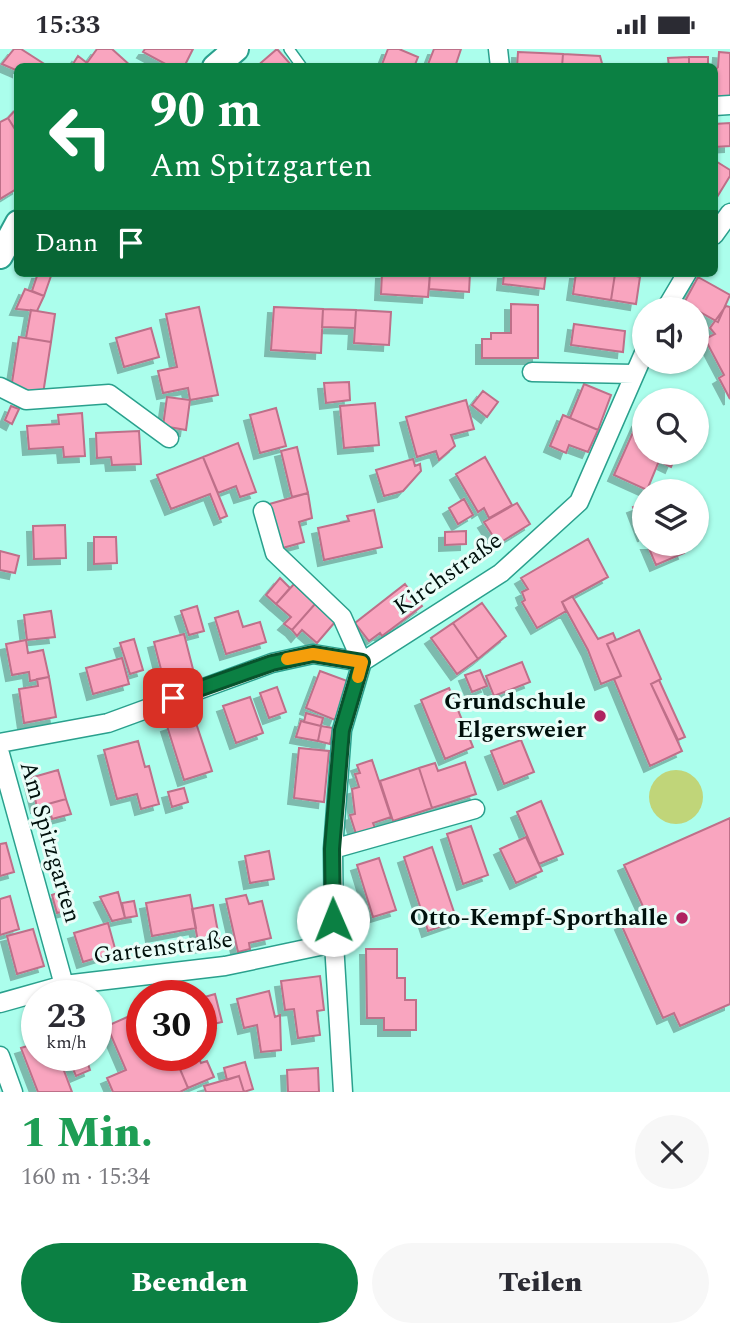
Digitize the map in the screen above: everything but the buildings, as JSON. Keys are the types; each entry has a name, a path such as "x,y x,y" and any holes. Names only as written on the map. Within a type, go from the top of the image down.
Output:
{"street":[{"path":"220,63 236,49"},
{"path":"718,230 730,213"},
{"path":"0,256 14,230"},
{"path":"673,297 685,277"},
{"path":"532,372 632,374"},
{"name":"Kirchstraße","path":"362,662 501,573 579,502 634,374"},
{"path":"0,387 26,400 109,394 169,438"},
{"path":"263,511 275,553 342,617 362,662 342,730 332,849 334,943 343,1092"},
{"name":"Am Spitzgarten","path":"0,743 108,723 282,661 313,654 362,662"},
{"name":"Am Spitzgarten","path":"0,754 63,980"},
{"path":"332,849 475,809"},
{"name":"Gartenstraße","path":"106,980 225,966 334,943"},
{"name":"Gartenstraße","path":"0,1003 21,997"},
{"path":"0,1056 13,1092"}],"green space":[{"path":"676,770 695,778 703,797 695,816 676,824 657,816 649,797 657,778"}],"slow traffic":[{"path":"287,659 313,654 362,662 358,677"}],"place":[{"name":"Grundschule Elgersweier","path":"600,716"},
{"name":"Otto-Kempf-Sporthalle","path":"682,918"}],"route":[{"path":"173,698 272,663 313,654 362,662 342,730 332,849 333,920"}]}
